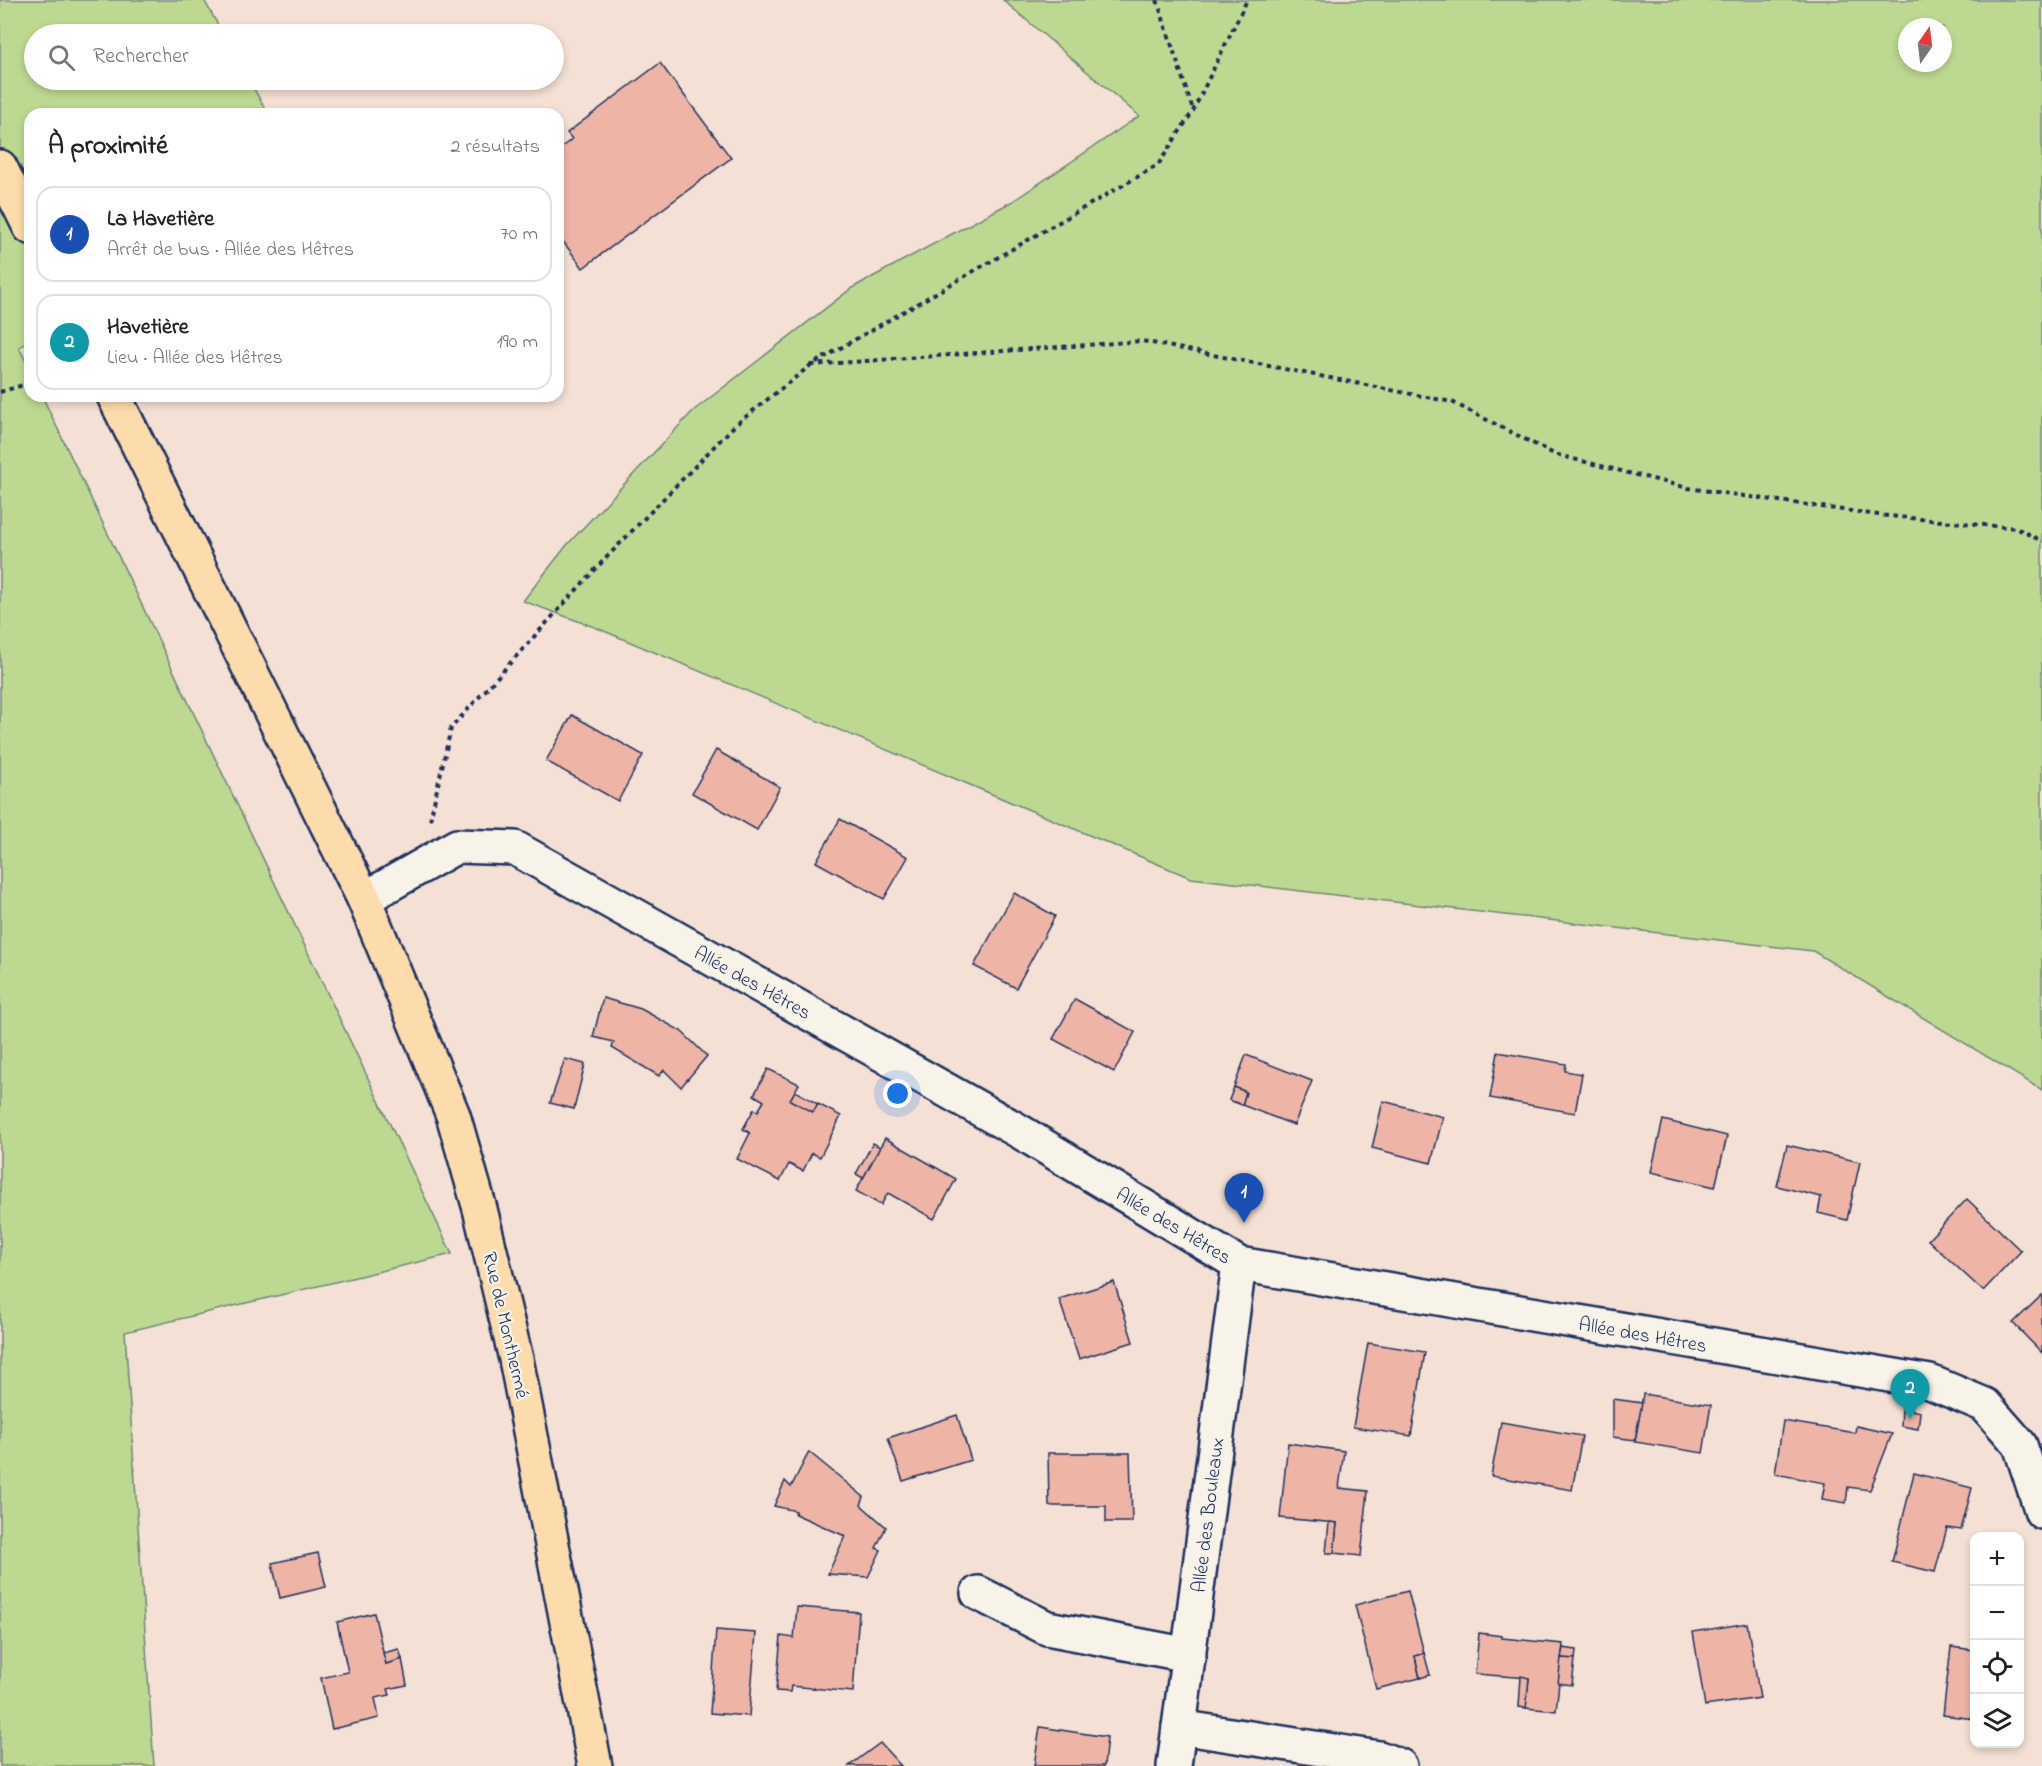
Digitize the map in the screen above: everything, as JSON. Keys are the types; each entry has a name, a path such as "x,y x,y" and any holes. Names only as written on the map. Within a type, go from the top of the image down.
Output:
{"main road":[{"path":"0,167 24,215"},
{"name":"Rue de Monthermé","path":"117,402 364,899 453,1114 480,1209 516,1359 595,1766"}],"street":[{"name":"Allée des Hêtres","path":"364,899 457,846 515,848 1019,1131 1239,1264 1930,1382 1985,1405 2020,1445 2042,1512"},
{"name":"Allée des Bouleaux","path":"1174,1766 1239,1264"},
{"path":"978,1593 1047,1628 1189,1655"},
{"path":"1179,1727 1379,1758 1400,1766"}],"path":[{"path":"1156,0 1193,111"},
{"path":"419,867 451,728 602,562 734,426 812,365 1158,165 1193,111 1247,0"},
{"path":"812,365 1142,341 1452,402 1554,454 1688,488 1878,515 2016,528 2042,541"},
{"path":"0,392 24,385"}],"green space":[{"path":"0,0 204,0 217,24 24,24 24,90 255,90 265,108 24,108 24,344 19,347 24,357 24,402 45,402 452,1254 125,1332 154,1766 0,1766"},
{"path":"1003,0 2042,0 2042,1090 1813,951 1191,878 597,628 523,601 567,545 693,411 852,288 1013,201 1139,116"}],"building":[{"path":"660,63 731,158 583,268 564,243 564,145 572,139 567,133"},
{"path":"572,715 643,755 618,801 546,761"},
{"path":"716,750 780,787 757,830 692,793"},
{"path":"840,819 908,857 884,899 816,862"},
{"path":"1014,893 1055,916 1016,988 974,966"},
{"path":"603,998 641,1009 681,1031 707,1056 681,1087 664,1070 659,1076 612,1048 614,1042 593,1037"},
{"path":"1075,999 1135,1032 1114,1072 1053,1039"},
{"path":"1498,1052 1566,1064 1565,1071 1582,1074 1575,1113 1490,1098"},
{"path":"1246,1055 1312,1081 1294,1125 1242,1105 1246,1092 1234,1087"},
{"path":"565,1059 585,1064 574,1109 550,1103"},
{"path":"768,1069 799,1084 790,1100 813,1112 818,1104 841,1116 820,1157 812,1153 803,1171 789,1164 780,1181 737,1159 750,1133 743,1129 754,1109 758,1111 764,1101 754,1095"},
{"path":"1234,1087 1246,1092 1242,1105 1229,1100"},
{"path":"795,1091 818,1104 813,1112 790,1100"},
{"path":"1383,1101 1443,1117 1431,1163 1372,1148"},
{"path":"1663,1120 1727,1136 1715,1187 1651,1172"},
{"path":"885,1138 956,1179 934,1219 888,1193 881,1205 856,1191"},
{"path":"873,1143 880,1147 863,1178 856,1174"},
{"path":"1787,1145 1860,1162 1847,1220 1818,1213 1821,1197 1777,1186"},
{"path":"1967,1199 2021,1251 1983,1291 1928,1240"},
{"path":"1114,1282 1133,1342 1079,1359 1059,1299"},
{"path":"2042,1295 2042,1353 2013,1323"},
{"path":"1368,1343 1425,1352 1411,1436 1353,1427"},
{"path":"1643,1394 1711,1405 1703,1453 1635,1442"},
{"path":"1613,1399 1642,1403 1635,1440 1613,1437"},
{"path":"1902,1408 1920,1412 1918,1429 1901,1426"},
{"path":"957,1415 971,1460 903,1481 888,1438"},
{"path":"1783,1421 1855,1433 1856,1426 1892,1434 1870,1490 1848,1487 1846,1503 1822,1499 1825,1483 1775,1474"},
{"path":"1501,1422 1582,1436 1572,1490 1491,1476"},
{"path":"1288,1443 1344,1451 1339,1488 1368,1491 1361,1556 1334,1553 1337,1523 1280,1518"},
{"path":"809,1452 864,1497 861,1505 886,1527 876,1548 881,1550 868,1577 828,1574 845,1536 795,1514 796,1511 774,1506 785,1481 791,1487"},
{"path":"1048,1453 1130,1453 1132,1522 1106,1522 1106,1506 1049,1506"},
{"path":"1914,1473 1972,1488 1961,1530 1947,1528 1935,1572 1892,1562"},
{"path":"1329,1522 1337,1523 1334,1553 1326,1553"},
{"path":"318,1553 326,1587 280,1598 272,1563"},
{"path":"1408,1591 1424,1653 1415,1656 1420,1678 1376,1689 1355,1605"},
{"path":"797,1607 859,1612 853,1692 791,1686 790,1692 776,1691 781,1636 794,1638"},
{"path":"374,1613 386,1664 402,1659 407,1685 388,1689 390,1695 375,1698 379,1718 332,1729 321,1678 348,1672 337,1622"},
{"path":"1747,1623 1760,1698 1705,1706 1693,1632"},
{"path":"716,1630 756,1633 749,1716 710,1713"},
{"path":"1479,1633 1502,1636 1502,1638 1563,1644 1556,1711 1526,1708 1529,1678 1475,1674"},
{"path":"1951,1647 1970,1649 1970,1718 1943,1715"},
{"path":"1563,1648 1576,1650 1575,1659 1561,1658"},
{"path":"399,1649 402,1659 386,1664 383,1653"},
{"path":"1424,1653 1430,1675 1420,1678 1415,1656"},
{"path":"1561,1658 1575,1659 1572,1685 1558,1683"},
{"path":"1521,1676 1529,1678 1526,1708 1519,1707"},
{"path":"1040,1727 1107,1737 1104,1766 1034,1766"},
{"path":"880,1743 901,1766 849,1766"}],"place":[{"name":"La Havetière","path":"1244,1223"},
{"name":"Havetière","path":"1910,1419"}]}
